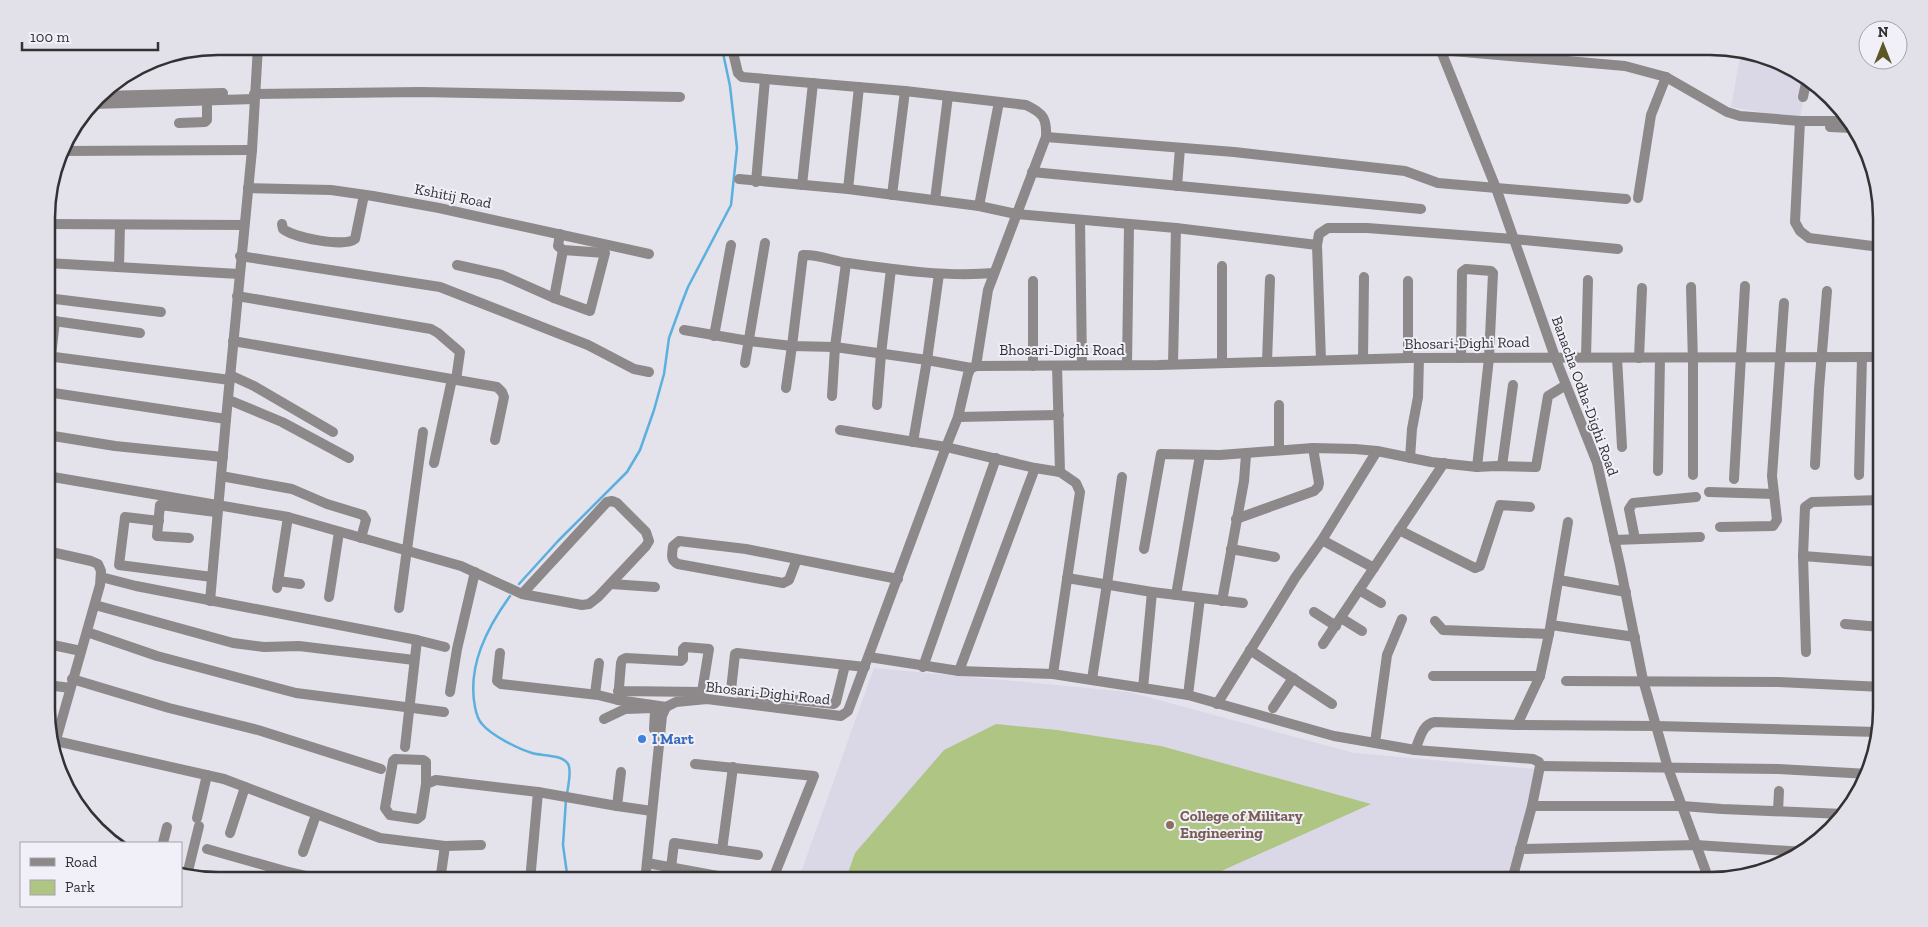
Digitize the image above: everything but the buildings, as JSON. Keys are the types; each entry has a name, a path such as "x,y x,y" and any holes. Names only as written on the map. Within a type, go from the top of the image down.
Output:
{"street":[{"path":"210,601 229,400 240,256 252,150 257,55"},
{"path":"684,330 749,341 835,348 973,367 988,290 1046,138 1046,124 1043,116 1036,109 1026,105 740,76 734,55"},
{"name":"Banacha Odha-Dighi Road","path":"1443,55 1496,188 1555,357 1596,463 1626,592 1643,680 1668,768 1706,872"},
{"path":"1512,55 1625,66 1666,78 1727,112 1740,116 1800,121 1839,119"},
{"path":"1638,198 1651,115 1666,78"},
{"path":"756,182 764,79"},
{"path":"802,185 813,83"},
{"path":"848,189 859,87"},
{"path":"1804,97 1805,87"},
{"path":"102,104 421,92 680,97"},
{"path":"892,195 905,92"},
{"path":"111,96 224,93"},
{"path":"935,200 948,96"},
{"path":"179,123 205,122 207,120 207,101"},
{"path":"979,206 998,102"},
{"path":"1800,121 1795,222 1800,231 1809,238 1873,246"},
{"path":"1815,121 1819,127 1845,128"},
{"path":"1046,138 1180,148 1405,171 1438,183 1626,199"},
{"path":"1178,186 1180,148"},
{"path":"70,151 252,150"},
{"path":"1032,172 1421,210"},
{"path":"739,179 848,189 979,206 1016,214 1176,228 1317,245"},
{"name":"Kshitij Road","path":"248,188 331,190 364,195 439,208 649,254"},
{"path":"282,224 283,229 296,235 345,243 352,241 355,239 364,195"},
{"path":"1080,220 1082,365"},
{"path":"55,224 244,225"},
{"path":"119,267 120,224"},
{"path":"1127,365 1129,225"},
{"path":"1173,364 1176,228"},
{"path":"1320,360 1317,245 1319,234 1328,228 1367,228 1618,249"},
{"path":"457,265 502,275 554,298 590,311 605,253 563,250 558,246 560,234"},
{"path":"745,363 765,243"},
{"path":"714,336 731,245"},
{"path":"554,298 563,250"},
{"path":"786,388 801,257 803,255 807,254 846,263 939,274 969,275 994,273"},
{"path":"240,256 440,286 588,345 634,369 649,372"},
{"path":"55,263 239,274"},
{"path":"832,396 835,348 846,263"},
{"path":"1222,266 1222,363"},
{"path":"877,405 891,269"},
{"path":"1461,358 1462,272 1466,269 1489,270 1493,273 1489,358 1477,467"},
{"path":"913,442 928,360 939,274"},
{"path":"1363,359 1364,277"},
{"path":"1267,362 1270,279"},
{"path":"1586,357 1588,280"},
{"path":"1033,281 1033,366"},
{"path":"1408,281 1418,397 1412,429 1410,458"},
{"path":"1734,479 1744,286"},
{"path":"1691,287 1694,474"},
{"path":"1639,358 1642,288"},
{"path":"1815,465 1827,291"},
{"path":"237,296 431,329 438,333 460,352 434,463"},
{"path":"55,299 161,312"},
{"path":"1720,527 1773,526 1777,520 1772,476 1784,303"},
{"path":"55,321 140,334"},
{"path":"233,341 497,387 504,397 496,440"},
{"name":"Bhosari-Dighi Road","path":"666,706 676,702 707,699 842,716 848,712 958,417 968,374 973,367 1414,358 1873,356"},
{"path":"55,357 230,377 254,386 333,432"},
{"path":"1859,475 1862,357"},
{"path":"1617,358 1622,447"},
{"path":"1658,471 1660,358"},
{"path":"1057,366 1060,472"},
{"path":"1502,466 1512,385"},
{"path":"1144,549 1161,454 1246,455 1278,450 1313,448 1377,451 1410,458 1477,467 1536,467 1548,396 1566,385"},
{"path":"55,393 226,420"},
{"path":"229,400 282,422 349,458"},
{"path":"1278,405 1278,450"},
{"path":"958,417 1059,415"},
{"path":"840,430 946,447 1060,472 1076,483 1080,492 1053,674"},
{"path":"399,608 423,432"},
{"path":"55,436 115,446 223,457"},
{"path":"1236,520 1314,491 1319,483 1313,448"},
{"path":"1216,704 1377,451"},
{"path":"1176,595 1200,455"},
{"path":"1222,601 1244,481 1246,455"},
{"path":"923,667 996,458"},
{"path":"1323,644 1444,463"},
{"path":"959,671 1035,468"},
{"path":"222,476 292,488 327,504 363,515 366,520 361,538"},
{"path":"1092,679 1122,477"},
{"path":"55,478 218,509"},
{"path":"1709,492 1774,494"},
{"path":"1635,539 1629,509 1633,503 1696,497"},
{"path":"1806,652 1803,556 1805,507 1812,502 1873,500"},
{"path":"189,538 158,536 160,505 288,517 462,566 522,594 582,606 589,604 598,597 646,546 649,541 646,532 616,503 612,501 607,502 522,594"},
{"path":"1399,530 1475,568 1480,566 1500,505 1530,507"},
{"path":"159,521 125,517 119,565 212,577"},
{"path":"288,517 278,584 300,584"},
{"path":"1517,725 1540,676 1559,580 1568,522"},
{"path":"330,597 339,532"},
{"path":"1614,540 1700,536"},
{"path":"1322,540 1374,568"},
{"path":"797,559 789,580 783,583 678,564 673,561 672,557 673,546 679,541 746,549 797,559 898,579"},
{"path":"1231,549 1275,557"},
{"path":"55,553 98,564 101,571 95,606 57,735"},
{"path":"1803,556 1873,561"},
{"path":"450,692 475,572"},
{"path":"101,577 136,586 418,640 445,647"},
{"path":"1067,578 1152,592 1243,603"},
{"path":"1559,580 1626,592"},
{"path":"611,584 655,587"},
{"path":"1359,590 1381,603"},
{"path":"1143,688 1152,592"},
{"path":"1188,695 1200,598"},
{"path":"95,606 233,643 264,647 299,646 414,660"},
{"path":"1314,612 1362,631"},
{"path":"1375,743 1387,655 1402,619"},
{"path":"1435,620 1443,630 1550,629 1635,637"},
{"path":"1845,624 1873,624"},
{"path":"87,632 157,656 296,693 444,712"},
{"path":"405,747 414,660 418,640"},
{"path":"55,645 81,651"},
{"path":"500,652 498,681 501,684 618,695 702,692 709,649 685,647 681,661 626,658 622,660 618,695"},
{"path":"1250,650 1332,704"},
{"path":"731,690 737,653 845,665 867,662 959,671 1053,674 1188,695 1334,736 1415,750 1533,759 1539,762 1540,766 1532,806 1514,872"},
{"path":"595,694 599,663"},
{"path":"741,694 834,704 845,665"},
{"path":"1433,676 1540,676"},
{"path":"1273,708 1293,678"},
{"path":"1566,681 1779,682 1873,687"},
{"path":"55,685 71,684 258,730 381,769"},
{"path":"618,695 666,706 662,716 660,731 646,872"},
{"path":"604,719 625,709 653,708 655,711 654,729 660,731"},
{"path":"1415,750 1424,727 1429,723 1657,726 1872,732"},
{"path":"60,745 224,779 380,838 445,846 481,845"},
{"path":"396,758 423,760 426,762 426,784 421,816 417,819 390,815 387,812 385,808 393,761 396,758"},
{"path":"696,764 814,776 776,872"},
{"path":"1540,766 1769,769 1860,774"},
{"path":"722,850 733,767"},
{"path":"617,806 621,772"},
{"path":"188,869 207,775"},
{"path":"426,784 436,780 538,792 652,811"},
{"path":"230,833 245,787"},
{"path":"1778,811 1779,791"},
{"path":"531,872 538,792"},
{"path":"1532,806 1682,806 1834,814"},
{"path":"303,852 316,815"},
{"path":"163,842 167,827"},
{"path":"672,868 674,843 758,855"},
{"path":"1520,849 1696,844 1789,851"},
{"path":"441,872 445,846"},
{"path":"207,849 273,872"},
{"path":"647,863 694,872"}],"shaded area":[{"path":"1740,58 1772,67 1805,87 1800,119 1731,107"},
{"name":"College of Military Engineering","path":"874,668 1129,692 1354,753 1535,769 1511,872 801,872"}],"green space":[{"path":"996,724 1057,730 1161,746 1371,804 1219,872 848,872 855,853 944,750"}],"waterway":[{"path":"519,584 558,541 627,472 640,450 654,410 664,374 669,338 681,305 688,287 731,205 737,148 730,86 723,55"},
{"path":"510,596 487,634 476,662 473,692 478,718 486,728 505,741 532,753 561,758 565,761 570,770 567,794"},
{"path":"566,799 563,845 567,872"}],"place":[{"name":"I Mart","path":"642,739"},
{"name":"College of Military Engineering","path":"1170,825"}]}
